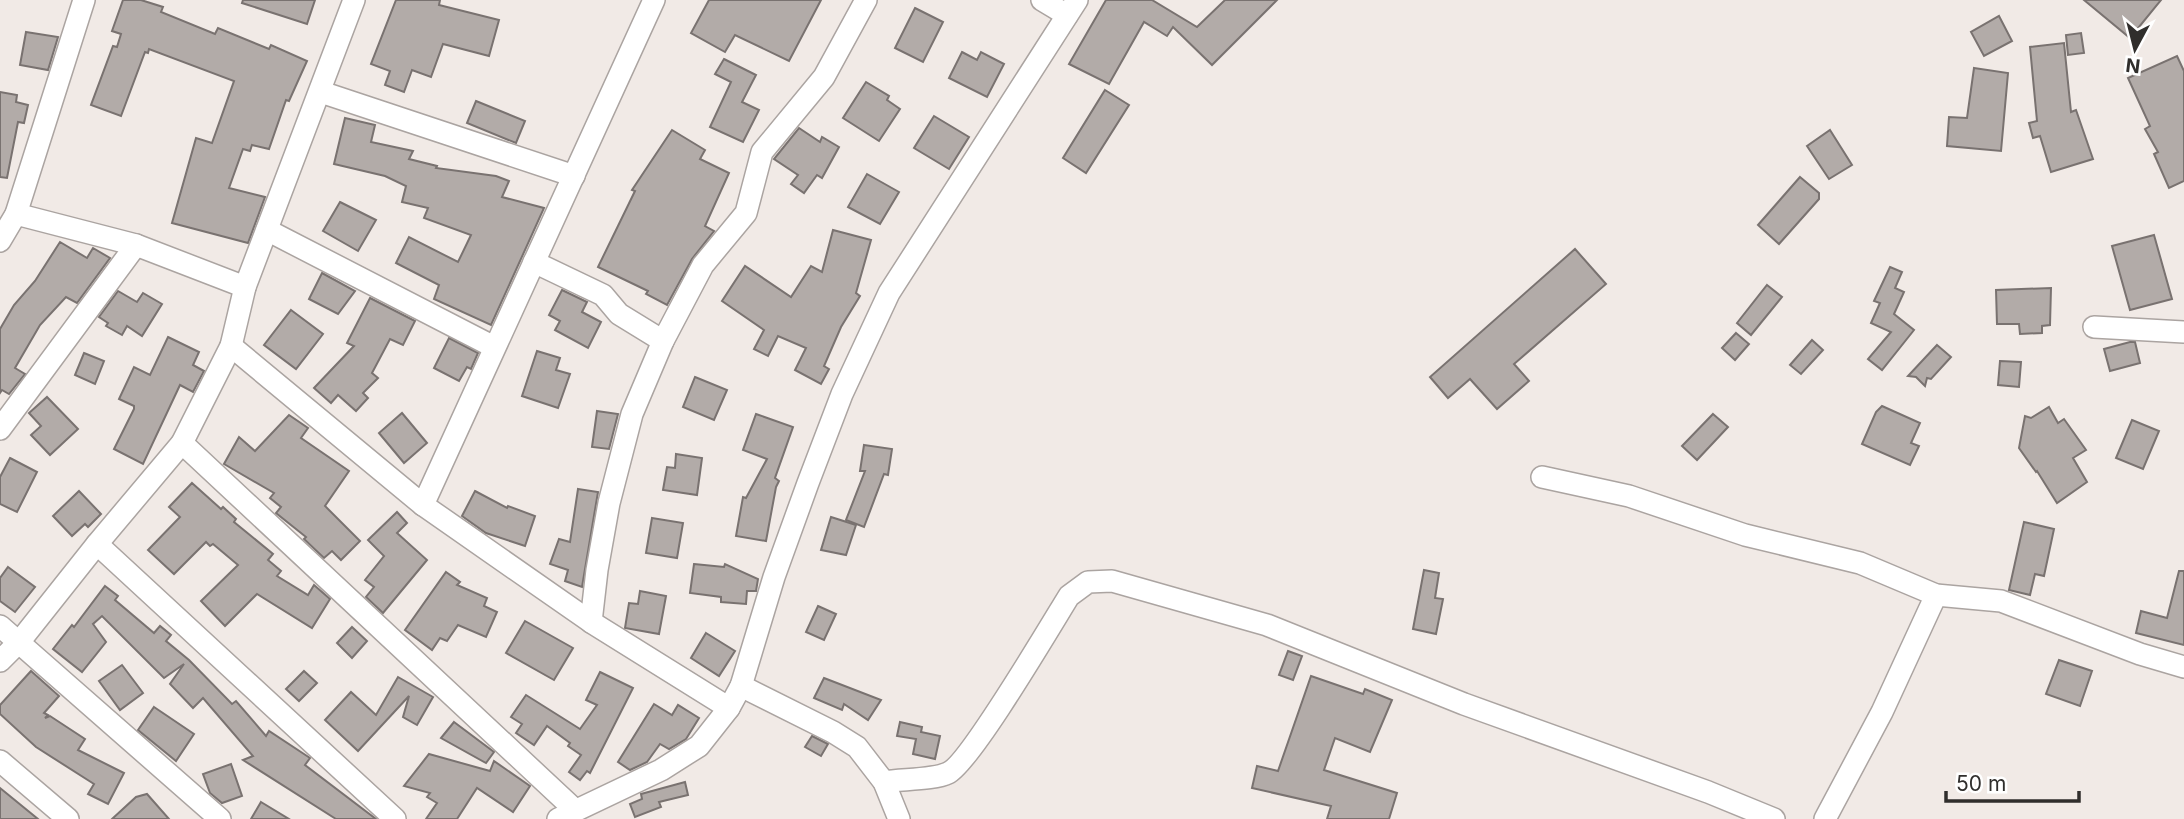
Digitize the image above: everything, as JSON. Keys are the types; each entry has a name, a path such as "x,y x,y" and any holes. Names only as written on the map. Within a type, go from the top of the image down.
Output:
{"street":[{"path":"0,241 16,214 84,0"},
{"path":"0,661 20,641 182,443 231,346 246,287 354,0"},
{"path":"423,505 654,0"},
{"path":"591,622 609,503 632,414 663,341 703,265 746,214 762,152 824,77 866,0"},
{"path":"182,443 566,814 661,770 699,746 729,708 741,686 774,577 803,495 842,394 889,293 1072,8 1042,0"},
{"path":"321,92 574,176"},
{"path":"16,214 136,245 246,287"},
{"path":"267,229 494,347"},
{"path":"0,429 136,245"},
{"path":"534,262 603,295 619,314 663,341"},
{"path":"2094,327 2184,332"},
{"path":"231,346 423,505 591,622 729,708"},
{"path":"1542,477 1629,496 1745,535 1860,563 1936,595 2001,601 2140,654 2184,667"},
{"path":"97,544 395,819"},
{"path":"884,782 939,776 951,772 979,738 1069,596 1088,582 1112,581 1267,625 1464,704 1708,792 1774,819"},
{"path":"1825,819 1882,712 1936,595"},
{"path":"0,626 220,819"},
{"path":"741,686 833,732 857,747 884,782 899,819"},
{"path":"0,761 68,819"}],"building":[{"path":"123,0 141,0 163,7 161,12 215,34 218,28 269,49 271,45 307,61 289,101 286,100 269,149 252,145 250,151 243,149 229,188 265,197 248,243 172,223 196,138 212,143 234,81 149,49 148,53 145,52 121,116 91,105 113,46 117,47 121,34 112,31"},
{"path":"243,0 315,0 307,24 242,3"},
{"path":"396,0 440,0 439,5 499,20 489,56 443,44 431,77 412,70 404,92 385,85 390,71 371,64"},
{"path":"709,0 821,0 789,61 735,35 725,52 691,33"},
{"path":"1106,0 1152,0 1197,27 1225,0 1277,0 1212,65 1173,27 1167,36 1144,22 1109,84 1069,64"},
{"path":"2084,0 2161,0 2130,38"},
{"path":"915,8 943,22 923,62 895,48"},
{"path":"1999,16 2012,41 1984,56 1971,32"},
{"path":"26,32 58,37 48,70 20,65"},
{"path":"2081,33 2084,53 2068,55 2066,35"},
{"path":"2064,43 2071,112 2076,110 2093,159 2051,172 2040,136 2033,138 2029,123 2037,121 2030,47"},
{"path":"962,52 977,60 981,52 1004,64 987,97 949,78"},
{"path":"2177,56 2184,71 2184,181 2169,188 2154,154 2158,152 2145,129 2150,126 2128,78"},
{"path":"724,59 756,75 742,102 759,110 743,142 710,127 731,82 715,74"},
{"path":"1974,68 2008,73 2001,151 1947,146 1949,117 1967,118"},
{"path":"866,82 889,96 887,100 900,109 879,141 843,118"},
{"path":"1105,90 1129,105 1086,173 1063,158"},
{"path":"0,92 17,95 16,102 28,105 24,123 18,122 7,178 0,177"},
{"path":"476,101 525,121 516,143 467,123"},
{"path":"934,116 969,137 949,169 914,148"},
{"path":"345,118 375,125 371,142 413,151 409,159 437,166 436,168 496,176 509,181 502,197 544,208 491,325 434,299 439,285 396,263 409,237 458,262 471,235 424,218 428,208 402,202 406,186 385,176 334,164"},
{"path":"799,128 820,142 822,137 839,147 822,178 817,175 804,193 791,184 798,175 774,159"},
{"path":"672,130 705,150 700,159 729,173 705,226 714,231 692,259 667,305 646,294 648,291 598,267 635,191 632,190"},
{"path":"1830,130 1852,165 1829,179 1807,146"},
{"path":"867,174 899,192 880,224 848,207"},
{"path":"1800,177 1819,193 1819,199 1779,244 1758,225"},
{"path":"340,202 376,220 358,251 323,231"},
{"path":"833,230 871,240 856,293 860,296 841,327 824,366 829,369 821,384 795,370 806,348 778,336 768,356 754,349 764,330 722,301 745,266 791,297 811,266 822,272"},
{"path":"2154,235 2172,299 2130,310 2112,246"},
{"path":"60,242 87,258 93,248 110,258 77,303 66,297 40,325 15,368 25,374 9,394 2,390 0,393 0,329 14,305 35,281"},
{"path":"1575,249 1606,284 1514,364 1529,381 1497,409 1470,379 1448,398 1430,377"},
{"path":"1890,267 1902,272 1895,288 1904,292 1894,314 1914,330 1882,370 1868,359 1891,332 1871,323 1880,303 1874,301"},
{"path":"322,273 355,291 338,314 309,299"},
{"path":"1767,285 1782,297 1751,335 1737,323"},
{"path":"2051,288 2050,325 2042,326 2042,333 2020,334 2019,324 1997,324 1996,290"},
{"path":"562,290 587,302 582,312 601,322 588,348 555,330 560,321 549,315"},
{"path":"118,291 137,302 143,293 162,304 142,336 127,326 122,335 106,326 108,323 99,317"},
{"path":"370,298 415,321 403,345 390,339 372,373 378,378 363,393 368,398 356,411 338,395 331,403 314,388 354,346 347,343"},
{"path":"291,310 323,334 296,369 264,345"},
{"path":"1736,333 1749,344 1735,360 1722,348"},
{"path":"168,337 199,352 193,365 204,371 193,392 180,385 143,464 114,449 134,409 134,406 119,399 134,367 150,375"},
{"path":"449,338 478,353 471,369 467,367 459,381 434,368"},
{"path":"1812,340 1823,350 1801,374 1790,365"},
{"path":"2135,342 2140,363 2110,371 2104,349"},
{"path":"1937,345 1951,357 1931,379 1927,378 1925,386 1916,377 1908,376"},
{"path":"537,351 560,358 556,370 570,374 558,408 522,396"},
{"path":"84,353 104,361 95,384 75,375"},
{"path":"2000,361 2021,362 2019,387 1998,385"},
{"path":"695,377 727,390 714,420 683,407"},
{"path":"47,397 78,429 50,455 31,435 41,426 29,413"},
{"path":"1882,406 1920,423 1911,443 1919,446 1910,465 1862,444 1876,412"},
{"path":"2049,407 2058,423 2064,419 2086,450 2073,458 2087,482 2057,503 2019,448 2025,416 2031,418"},
{"path":"597,411 618,414 609,449 592,447"},
{"path":"402,413 427,443 404,463 379,433"},
{"path":"756,414 793,427 775,478 779,481 766,541 736,536 743,497 746,498 767,459 743,450"},
{"path":"1713,414 1728,427 1697,460 1682,446"},
{"path":"289,415 308,428 301,438 349,471 325,506 360,541 341,560 332,551 324,558 304,539 306,537 276,513 281,507 270,498 274,493 224,464 239,437 255,451"},
{"path":"2132,420 2159,431 2143,469 2116,458"},
{"path":"864,445 892,449 888,475 884,474 864,527 846,520 865,471 860,471"},
{"path":"676,454 702,458 697,495 663,490 667,467 675,468"},
{"path":"10,458 37,472 17,512 0,504 0,477"},
{"path":"192,483 221,509 223,507 236,519 234,522 273,554 268,560 281,571 277,576 308,595 314,585 330,599 312,628 257,594 225,626 201,601 238,565 213,544 210,546 206,542 174,574 148,550 180,517 169,507"},
{"path":"578,489 598,492 582,587 565,581 568,570 550,564 559,539 570,542"},
{"path":"79,491 101,514 88,527 85,524 72,536 53,516"},
{"path":"475,491 507,508 508,506 535,516 525,546 486,533 462,516"},
{"path":"397,512 407,523 397,533 427,560 383,613 366,597 374,587 365,580 384,556 368,540"},
{"path":"831,517 856,525 846,555 821,550"},
{"path":"652,518 683,523 677,558 646,553"},
{"path":"2024,522 2054,529 2044,576 2035,574 2030,595 2009,590"},
{"path":"694,564 724,567 725,564 758,579 756,591 747,591 746,604 721,602 721,597 690,593"},
{"path":"8,567 35,587 15,612 0,601 0,578"},
{"path":"1424,570 1439,573 1435,598 1443,599 1436,634 1413,629"},
{"path":"2179,571 2184,571 2184,645 2136,633 2141,611 2167,618"},
{"path":"446,572 460,582 457,585 487,598 484,606 497,612 486,637 458,625 447,641 440,638 432,650 405,630"},
{"path":"105,586 118,596 115,600 154,633 160,626 171,635 166,641 189,660 232,704 236,701 266,736 269,731 310,758 305,765 376,819 336,819 243,760 253,756 203,698 193,708 170,684 184,664 164,678 102,616 93,624 106,642 82,672 53,649 72,625 74,627"},
{"path":"640,591 666,596 659,634 625,628 629,603 638,604"},
{"path":"818,606 836,614 824,640 806,632"},
{"path":"525,621 573,648 554,680 506,653"},
{"path":"352,627 367,641 352,658 337,643"},
{"path":"706,633 735,651 719,676 691,658"},
{"path":"1288,651 1302,656 1293,680 1279,675"},
{"path":"2059,660 2092,671 2080,706 2046,694"},
{"path":"122,665 143,693 120,710 99,681"},
{"path":"31,671 59,696 44,713 48,715 45,718 50,716 85,739 78,750 124,773 108,804 88,794 94,784 36,747 0,714 0,705"},
{"path":"304,671 317,683 299,701 286,689"},
{"path":"600,672 633,688 590,773 587,771 580,780 569,772 581,755 568,746 570,743 547,726 534,745 516,733 522,724 511,717 526,695 580,729 597,705 586,700"},
{"path":"1311,676 1363,694 1365,689 1392,700 1370,752 1335,738 1324,770 1397,793 1389,819 1327,819 1331,806 1252,788 1257,766 1278,771"},
{"path":"398,677 433,697 417,725 403,717 409,696 358,751 325,720 351,692 376,715"},
{"path":"824,678 881,700 868,720 844,704 842,710 814,698"},
{"path":"654,704 672,715 678,705 699,718 686,739 669,749 660,744 647,762 630,770 618,762"},
{"path":"154,707 194,734 176,761 138,730"},
{"path":"454,722 494,752 486,763 441,738"},
{"path":"900,722 922,727 921,732 940,736 935,759 913,754 916,739 897,736"},
{"path":"812,736 828,744 821,756 805,747"},
{"path":"429,754 490,771 494,761 530,786 513,812 477,788 457,819 426,819 437,803 427,797 430,793 404,786"},
{"path":"231,764 242,796 222,803 210,793 203,774"},
{"path":"685,782 688,795 659,802 661,807 635,817 630,804 642,799 641,794"},
{"path":"0,788 38,819 0,819"},
{"path":"147,794 169,819 112,819 136,797"},
{"path":"261,802 289,819 251,819"}]}
